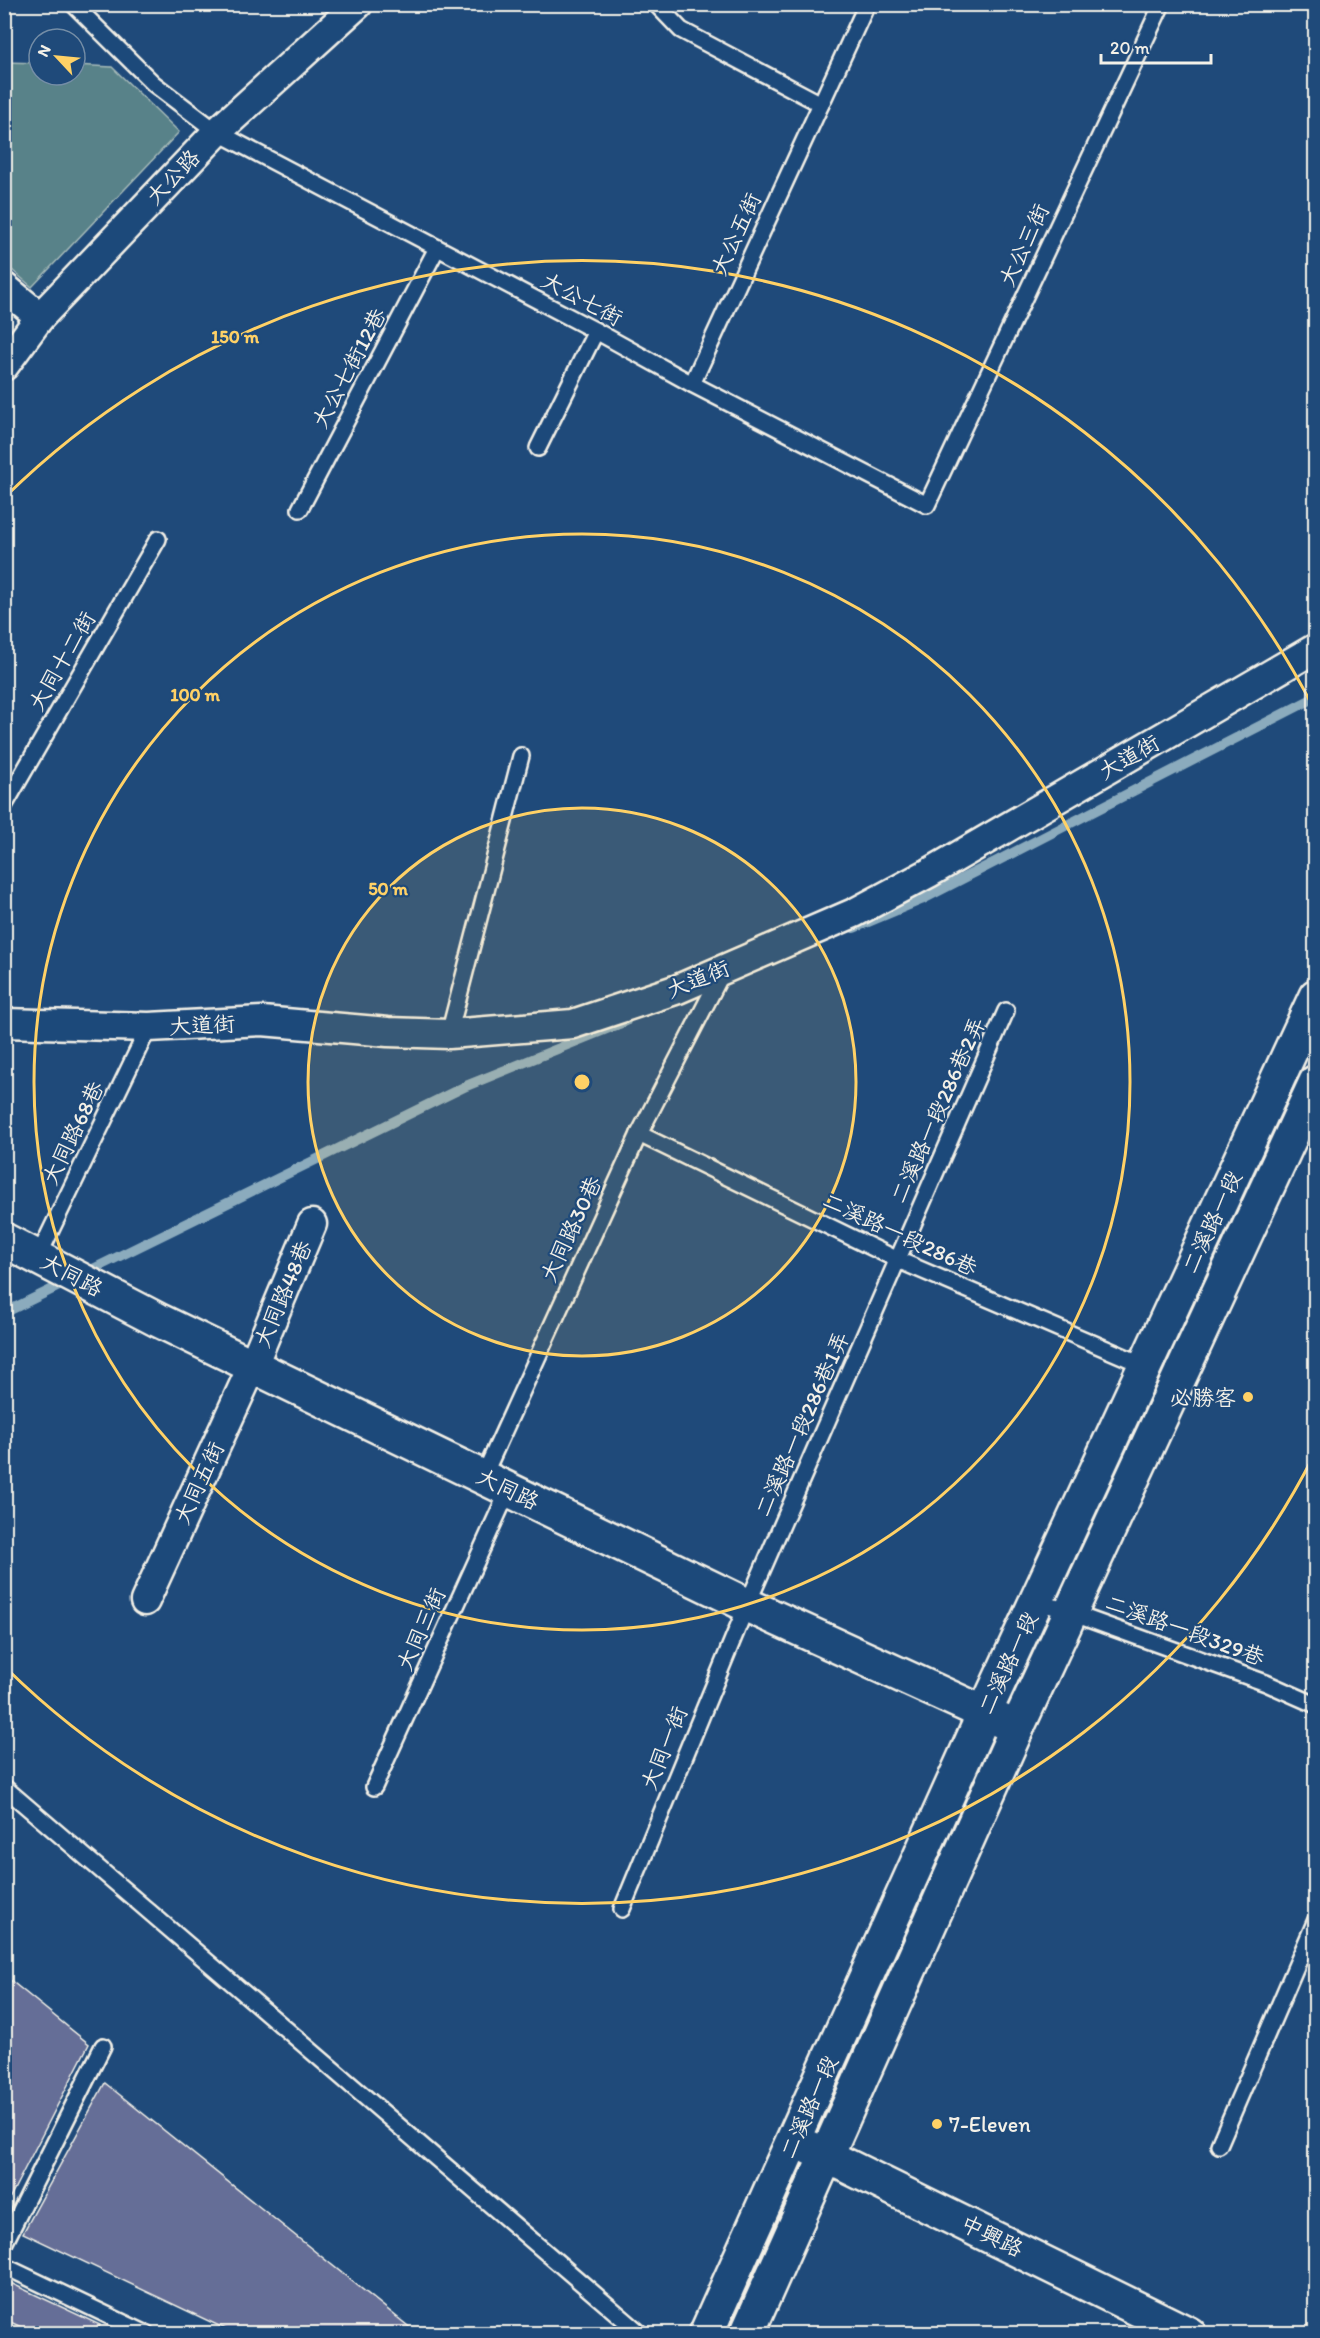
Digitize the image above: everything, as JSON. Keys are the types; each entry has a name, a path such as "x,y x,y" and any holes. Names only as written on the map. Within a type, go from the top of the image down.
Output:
{"main road":[{"name":"二溪路一段","path":"706,2334 984,1714 1316,996"},
{"name":"二溪路一段","path":"747,2334 1017,1728 1316,1082"},
{"name":"大同路","path":"4,1239 158,1320 747,1605 1017,1728"},
{"name":"中興路","path":"794,2140 1189,2334"}],"street":[{"name":"大公路","path":"4,366 40,317 216,132 358,4"},
{"path":"4,287 40,317"},
{"name":"大道街","path":"4,1023 149,1028 262,1021 388,1032 449,1034 573,1024 678,989 854,914 929,873 1316,648"},
{"name":"大同路48巷","path":"253,1365 312,1224"},
{"name":"大同五街","path":"145,1601 253,1365"}],"lane":[{"name":"大公七街","path":"73,4 154,84 216,132 596,331 692,384 927,505"},
{"path":"656,4 681,30 821,104"},
{"name":"大公五街","path":"692,384 867,4"},
{"name":"大公三街","path":"927,505 1162,4"},
{"name":"大公七街12巷","path":"300,509 437,248"},
{"path":"538,448 596,331"},
{"name":"大同十二街","path":"4,806 158,538"},
{"path":"449,1034 521,756"},
{"name":"大同路30巷","path":"496,1483 639,1134 723,970"},
{"name":"二溪路一段286巷2弄","path":"897,1260 1006,1011"},
{"name":"大同路68巷","path":"49,1263 149,1028"},
{"name":"二溪路一段286巷","path":"639,1134 897,1260 1146,1366"},
{"name":"二溪路一段286巷1弄","path":"747,1605 897,1260"},
{"name":"大同三街","path":"374,1787 496,1483"},
{"name":"二溪路一段329巷","path":"1038,1601 1266,1683 1316,1705"},
{"name":"大同一街","path":"622,1909 747,1605"},
{"path":"4,1787 641,2334"},
{"path":"1219,2145 1316,1920"},
{"path":"4,2244 103,2046"},
{"path":"4,2266 147,2334"}],"green space":[{"path":"4,62 27,63 27,87 87,87 87,66 112,67 179,132 32,287 5,264"}],"building":[{"path":"4,1975 89,2044 4,2209"},
{"path":"105,2083 418,2334 236,2334 23,2233"},
{"path":"4,2280 100,2325 95,2334 36,2334 4,2319"}],"waterway":[{"path":"854,928 921,900 1316,697"},
{"path":"83,1274 466,1086 626,1021"},
{"path":"4,1313 69,1281"}],"place":[{"name":"必勝客","path":"1248,1397"},
{"name":"7-Eleven","path":"937,2124"}]}
